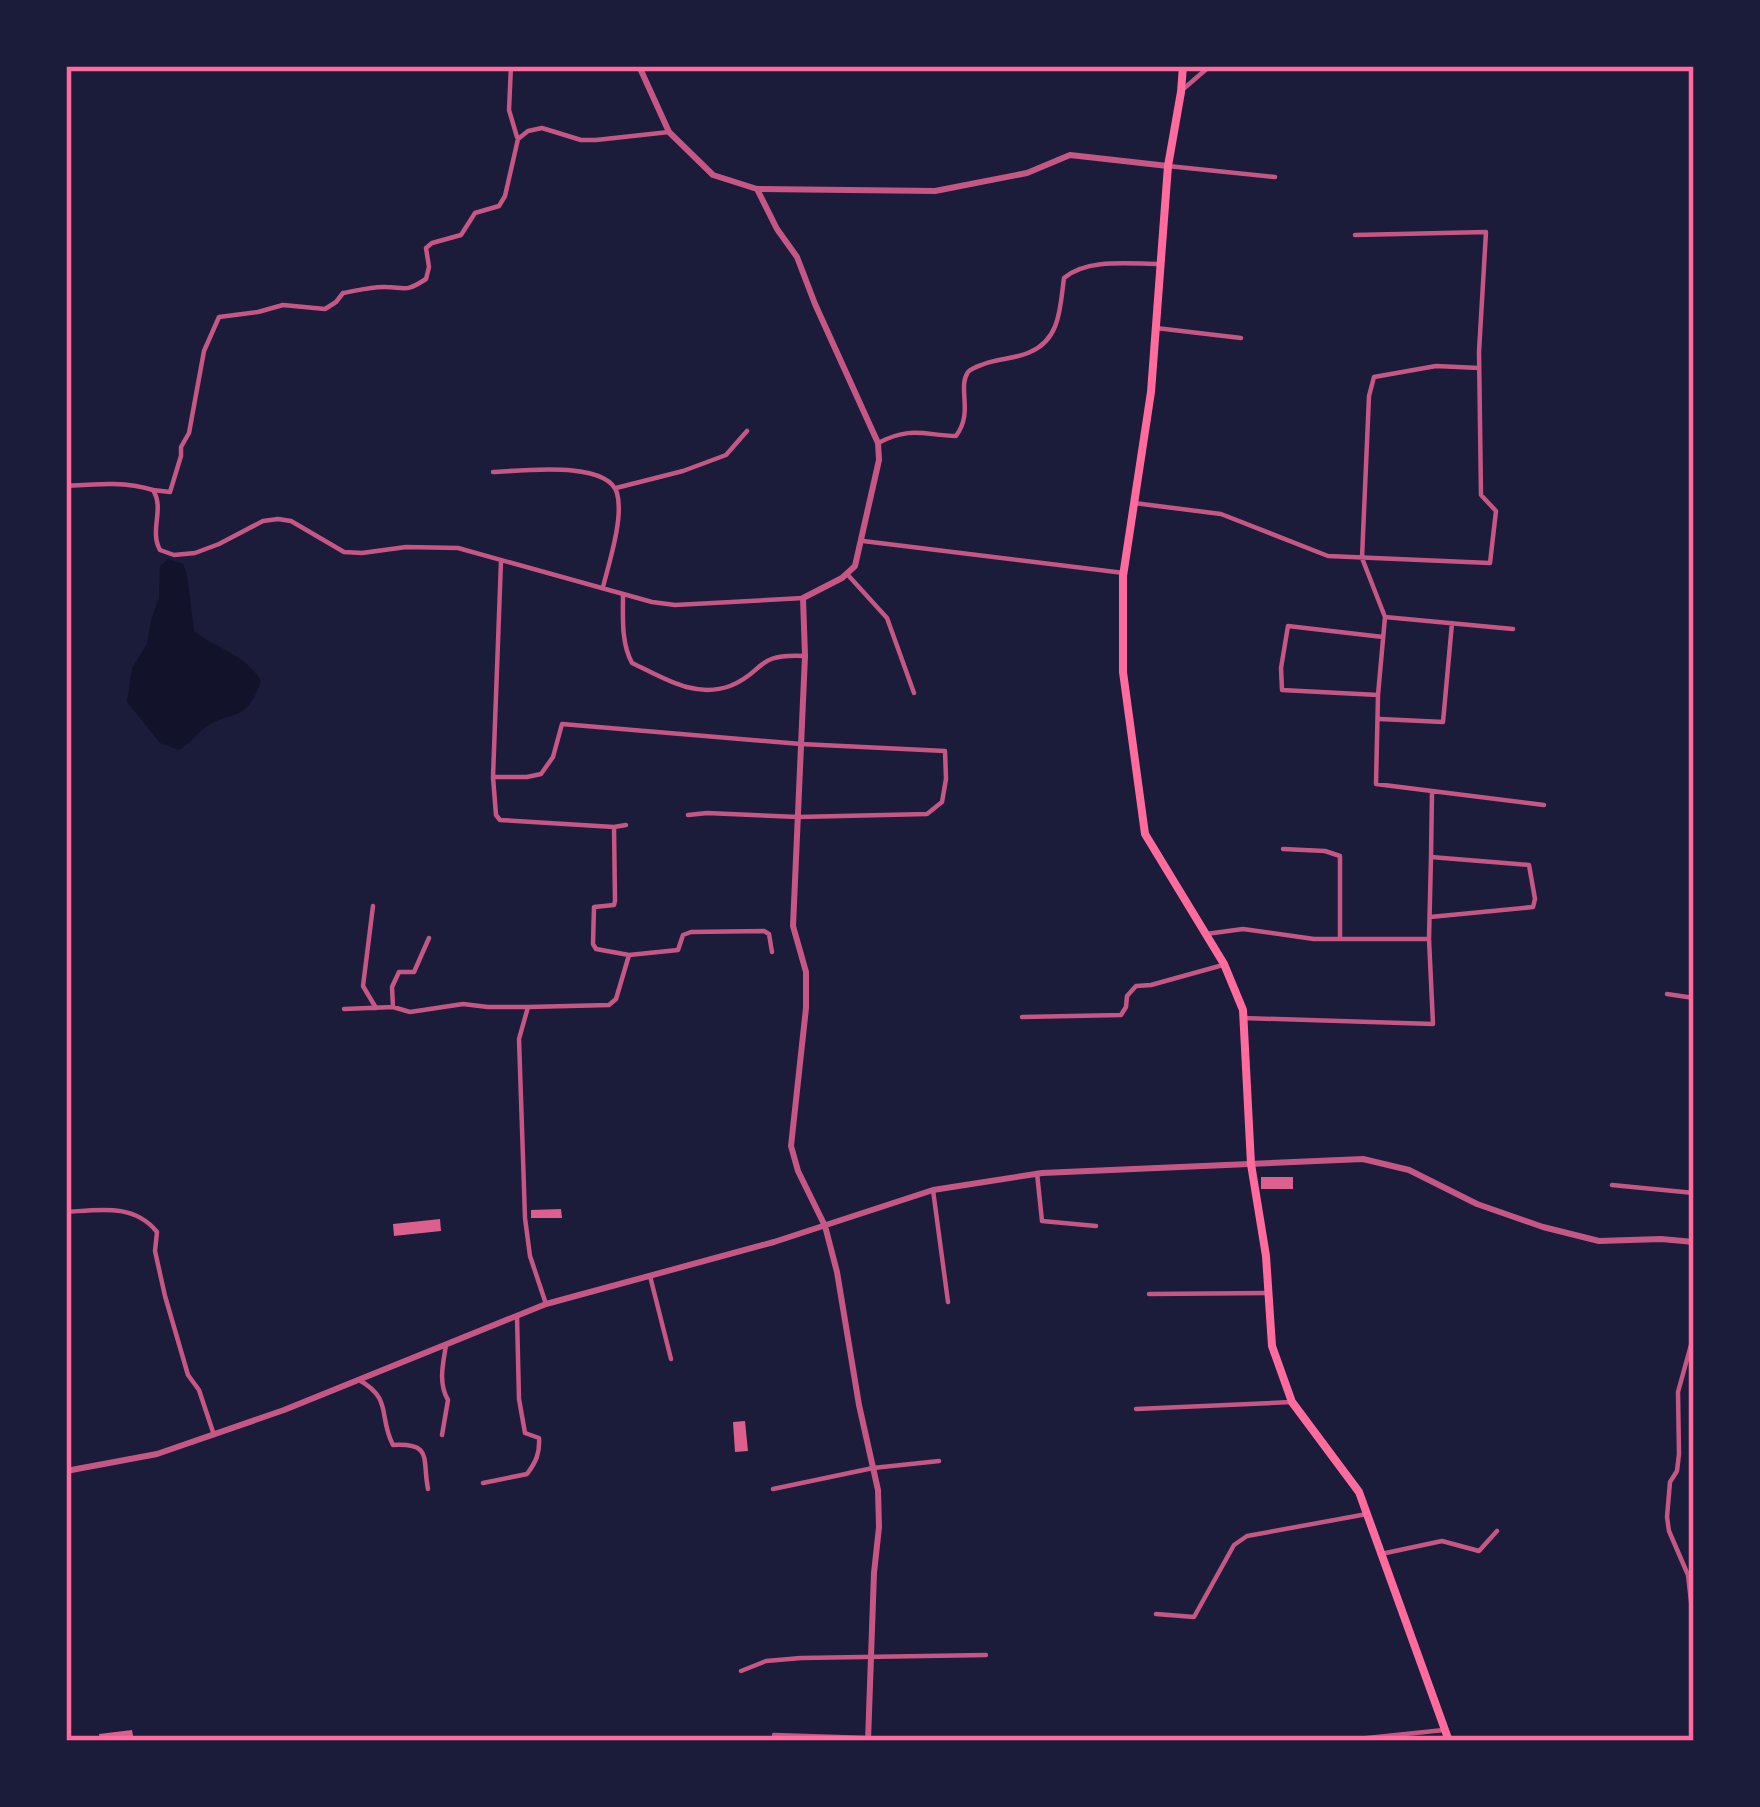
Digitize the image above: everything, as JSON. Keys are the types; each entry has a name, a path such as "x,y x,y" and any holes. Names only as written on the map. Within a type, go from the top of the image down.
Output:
{"main road":[{"path":"1183,66 1168,166 1151,392 1124,572 1123,672 1145,834 1224,964 1243,1010 1251,1164 1266,1256 1272,1346 1292,1402 1359,1492 1448,1741"}],"street":[{"path":"66,486 105,483 170,492 189,433 204,351 219,317 283,305 325,309 343,293 386,287 397,290 426,279 426,248 461,235 475,213 499,206 505,196 518,139 509,110 511,66"},
{"path":"639,66 669,132 713,175 758,189 934,191 1027,172 1070,155 1275,177"},
{"path":"1181,91 1210,66"},
{"path":"518,139 542,128 580,140 669,132"},
{"path":"153,490 159,506 155,542 160,550 174,555 195,553 263,521 278,519 291,521 344,552 458,548 652,602 675,605 803,598 855,566 879,460 878,443 796,257 758,189"},
{"path":"1134,503 1220,514 1328,556 1490,563 1496,512 1480,495 1479,368 1486,232 1355,235"},
{"path":"878,443 896,434 956,436 967,408 965,377 970,369 1039,347 1058,323 1064,278 1072,271 1108,264 1160,264"},
{"path":"1156,328 1241,338"},
{"path":"1479,368 1436,366 1374,377 1369,396 1362,558 1385,617 1376,784 1544,805"},
{"path":"616,488 726,455 747,431"},
{"path":"493,472 588,472 606,478 616,488 614,542 603,588"},
{"path":"862,541 1124,572"},
{"path":"501,561 493,777 496,815 500,820 626,825"},
{"path":"847,574 886,618 914,693"},
{"path":"623,594 623,625 632,663 684,688 730,686 764,660 805,656"},
{"path":"774,1735 868,1739 879,1527 878,1490 837,1272 825,1226 791,1146 806,1008 806,972 793,926 805,656 803,598"},
{"path":"1385,617 1513,629"},
{"path":"1377,719 1443,722 1452,623"},
{"path":"1378,695 1282,690 1281,668 1288,626 1383,637"},
{"path":"493,777 541,774 553,757 562,724 945,751 942,802 927,814 688,815"},
{"path":"1244,1018 1433,1024 1432,790"},
{"path":"614,827 615,901 594,907 596,949 629,955 678,950 683,935 764,931 769,934 772,952"},
{"path":"1283,849 1340,856 1340,939"},
{"path":"1430,917 1533,908 1535,899 1529,865 1431,857"},
{"path":"373,906 363,986 376,1008"},
{"path":"1205,934 1243,929 1314,939 1430,939"},
{"path":"393,1007 392,987 398,972 414,972 429,938"},
{"path":"344,1009 393,1007 410,1012 463,1004 609,1005 616,999 629,955"},
{"path":"1022,1017 1121,1015 1136,986 1224,964"},
{"path":"1667,994 1694,998"},
{"path":"528,1007 519,1039 525,1218 530,1256 546,1304"},
{"path":"66,1471 157,1454 284,1411 546,1304 825,1226 933,1190 1037,1173 1363,1160 1409,1170 1477,1204 1599,1241 1694,1242"},
{"path":"1037,1173 1042,1221 1096,1226"},
{"path":"1612,1185 1694,1192"},
{"path":"933,1190 948,1302"},
{"path":"66,1212 130,1212 157,1232 155,1251 165,1296 188,1375 199,1390 214,1435"},
{"path":"650,1276 671,1359"},
{"path":"1149,1294 1269,1292"},
{"path":"483,1483 527,1474 539,1449 539,1438 525,1433 519,1399 517,1316"},
{"path":"1694,1334 1678,1392 1679,1454 1670,1482 1667,1517 1688,1575 1694,1628"},
{"path":"442,1436 448,1400 441,1374 446,1345"},
{"path":"359,1380 382,1398 393,1445 412,1444 424,1453 428,1489"},
{"path":"1136,1409 1292,1402"},
{"path":"773,1489 873,1468 939,1461"},
{"path":"1156,1614 1194,1617 1234,1544 1246,1536 1367,1514"},
{"path":"1382,1554 1442,1541 1479,1551 1497,1531"},
{"path":"741,1672 766,1661 986,1655"},
{"path":"1338,1741 1444,1730"}],"shaded area":[{"path":"168,559 183,564 187,574 194,631 239,658 261,681 243,711 212,723 179,750 160,743 127,702 132,668 147,644 159,598 160,566"}],"building":[{"path":"1261,1177 1293,1177 1293,1189 1261,1189"},
{"path":"561,1209 562,1218 531,1218 531,1210"},
{"path":"440,1219 441,1231 394,1236 393,1224"},
{"path":"745,1421 748,1451 735,1452 733,1422"},
{"path":"132,1730 134,1741 100,1741 99,1734"}]}
